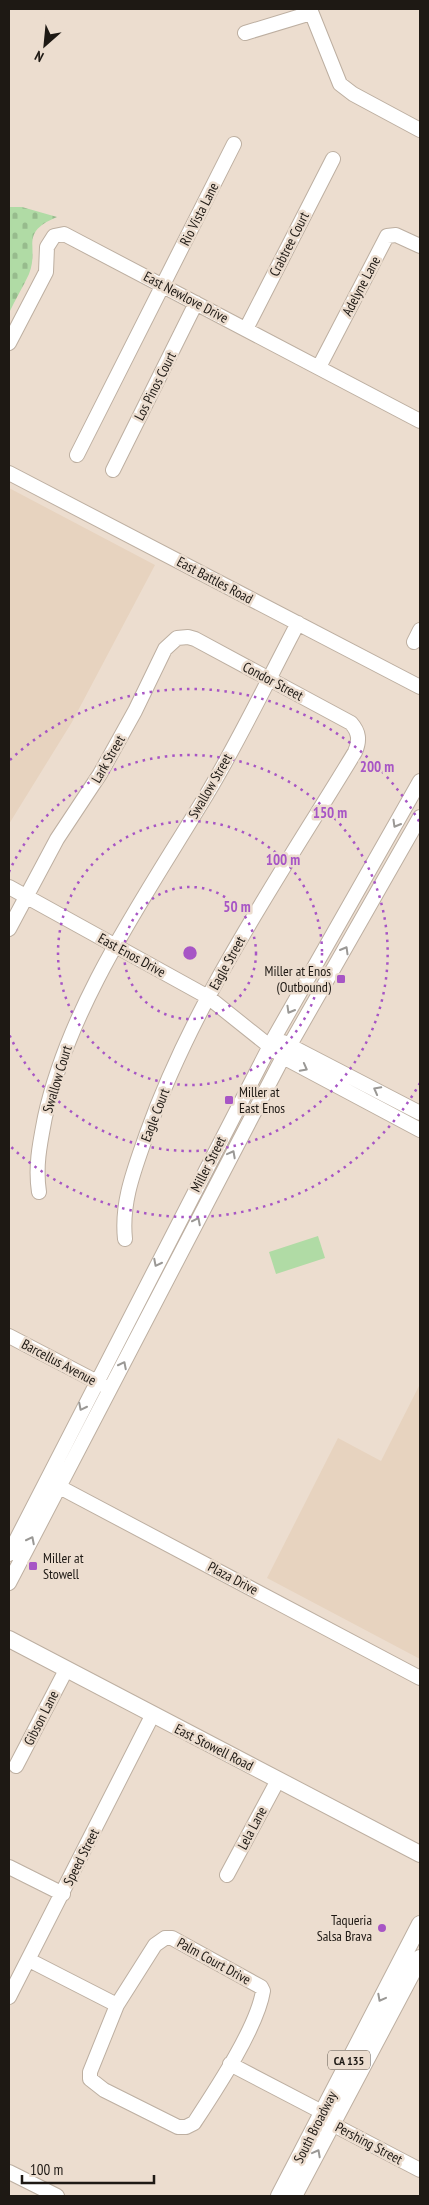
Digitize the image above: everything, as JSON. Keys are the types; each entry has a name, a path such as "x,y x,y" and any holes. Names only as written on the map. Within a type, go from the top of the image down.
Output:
{"main road":[{"name":"East Stowell Road","path":"9,1639 152,1716 420,1854"},
{"name":"South Broadway","path":"410,1973 420,1924"},
{"name":"South Broadway","path":"279,2196 327,2118 420,1958"},
{"name":"South Broadway","path":"294,2196 327,2118"}],"street":[{"path":"245,33 311,11 340,84 353,94 420,130"},
{"name":"Rio Vista Lane","path":"77,455 234,144"},
{"name":"Crabtree Court","path":"246,329 333,158"},
{"name":"East Newlove Drive","path":"9,343 46,272 47,247 54,236 64,234 420,421"},
{"name":"Adelyne Lane","path":"319,367 387,236 396,235 420,246"},
{"name":"Los Pinos Court","path":"113,470 196,303"},
{"name":"East Battles Road","path":"9,473 420,687"},
{"name":"Swallow Street","path":"116,946 149,887 208,792 298,623"},
{"name":"Lark Street","path":"9,929 57,840 100,774 135,711 166,649 177,638 188,637 195,639"},
{"name":"Condor Street","path":"195,639 351,723"},
{"name":"Eagle Street","path":"208,997 248,924 355,752 359,742 358,733 351,723"},
{"name":"Miller Street","path":"9,1554 96,1381 272,1042 420,781"},
{"name":"Miller Street","path":"9,1583 290,1044 420,817"},
{"name":"East Enos Drive","path":"9,887 208,997 251,1030 272,1042 284,1057 420,1130"},
{"name":"Swallow Court","path":"38,1192 37,1164 52,1086 68,1041 116,946"},
{"name":"Eagle Court","path":"125,1239 123,1220 132,1176 159,1100 208,997"},
{"name":"East Enos Drive","path":"272,1042 290,1044 420,1113"},
{"name":"Barcellus Avenue","path":"9,1336 110,1388"},
{"name":"Plaza Drive","path":"46,1479 420,1678"},
{"name":"Gibson Lane","path":"16,1766 66,1670"},
{"name":"Speed Street","path":"9,1997 152,1716"},
{"name":"Lela Lane","path":"227,1875 278,1780"},
{"path":"9,1867 63,1894"},
{"name":"Palm Court Drive","path":"172,1938 261,1987 263,1991 249,2027 230,2064 194,2123 186,2127 178,2127 104,2090 93,2084 90,2079 90,2072 117,2005 160,1941 172,1938"},
{"path":"29,1960 117,2005"},
{"path":"230,2064 327,2118"},
{"name":"Pershing Street","path":"327,2118 420,2170"},
{"path":"9,2172 56,2196"}],"shaded area":[{"path":"9,488 155,565 72,722 9,824"},
{"path":"420,1384 420,1659 267,1578 338,1438 381,1461"}],"green space":[{"path":"9,207 22,207 57,217 45,223 34,235 32,241 32,264 29,274 9,313"},
{"path":"318,1236 325,1258 276,1274 269,1252"}],"place":[{"name":"Miller at Enos (Outbound)","path":"341,979"},
{"name":"Miller at East Enos","path":"229,1100"},
{"name":"Miller at Stowell","path":"33,1566"},
{"name":"Taqueria Salsa Brava","path":"382,1928"}]}
